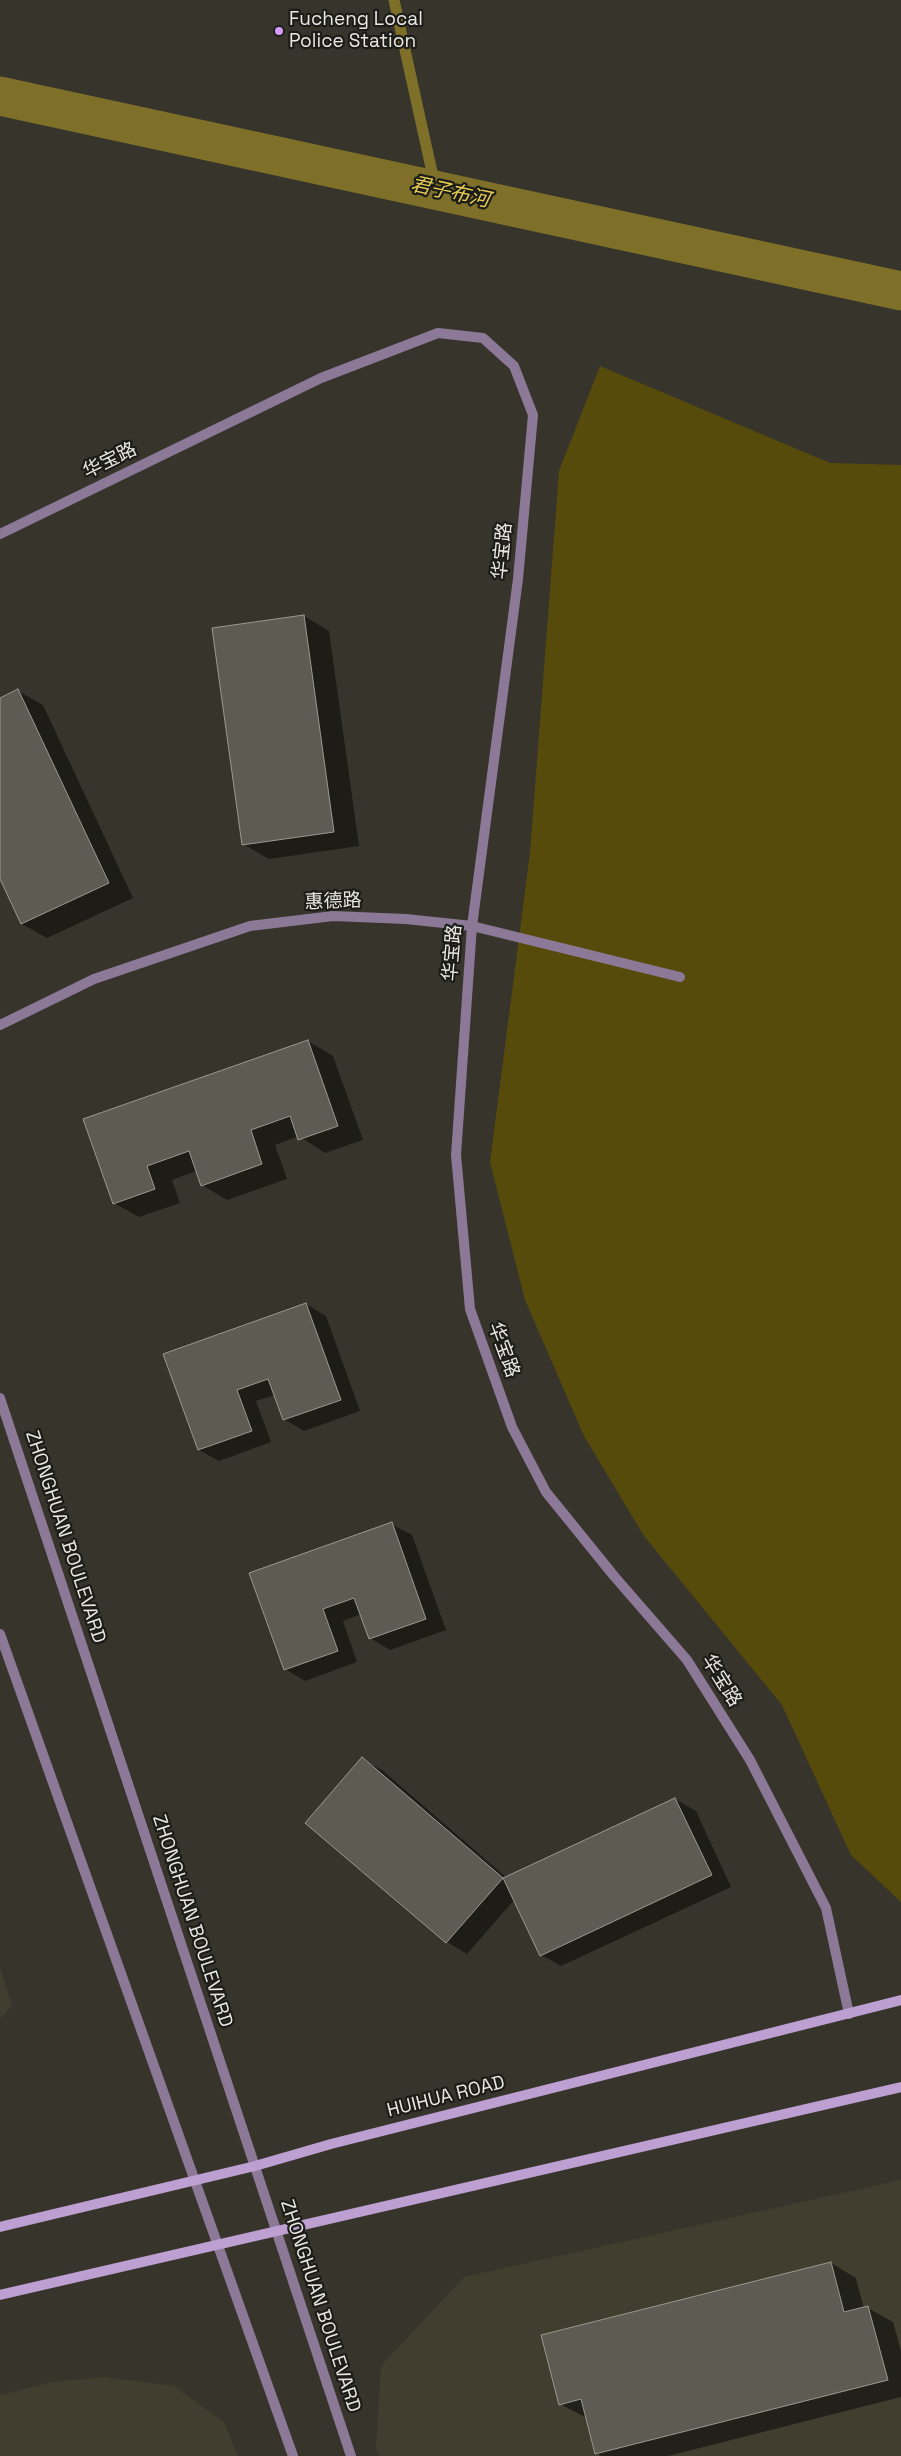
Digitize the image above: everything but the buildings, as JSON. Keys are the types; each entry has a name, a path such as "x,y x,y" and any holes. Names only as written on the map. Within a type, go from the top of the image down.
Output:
{"main road":[{"name":"HUIHUA ROAD","path":"0,2227 255,2166 331,2144 901,2000"},
{"path":"0,2295 901,2087"}],"street":[{"name":"华宝路","path":"0,534 321,378 438,333 483,338 514,366 534,414 518,579 472,926 456,1155 470,1310 512,1427 546,1492 614,1576 687,1660 750,1760 826,1908 849,2014"},
{"name":"惠德路","path":"0,1024 94,979 250,926 333,916 406,919 472,926 680,977"},
{"name":"ZHONGHUAN BOULEVARD","path":"0,1398 351,2456"},
{"path":"0,1634 293,2456"}],"shaded area":[{"path":"600,366 830,463 901,465 901,1902 851,1855 782,1705 644,1536 584,1436 525,1300 490,1162 530,853 559,471"},
{"path":"0,1968 12,2005 0,2019"},
{"path":"901,2180 901,2456 379,2456 376,2449 381,2366 464,2277"},
{"path":"103,2377 174,2386 224,2422 238,2456 0,2456 0,2395 52,2382"}],"waterway":[{"path":"394,0 436,190"},
{"name":"君子布河","path":"0,96 901,291"}],"place":[{"name":"Fucheng Local Police Station","path":"279,31"}]}
